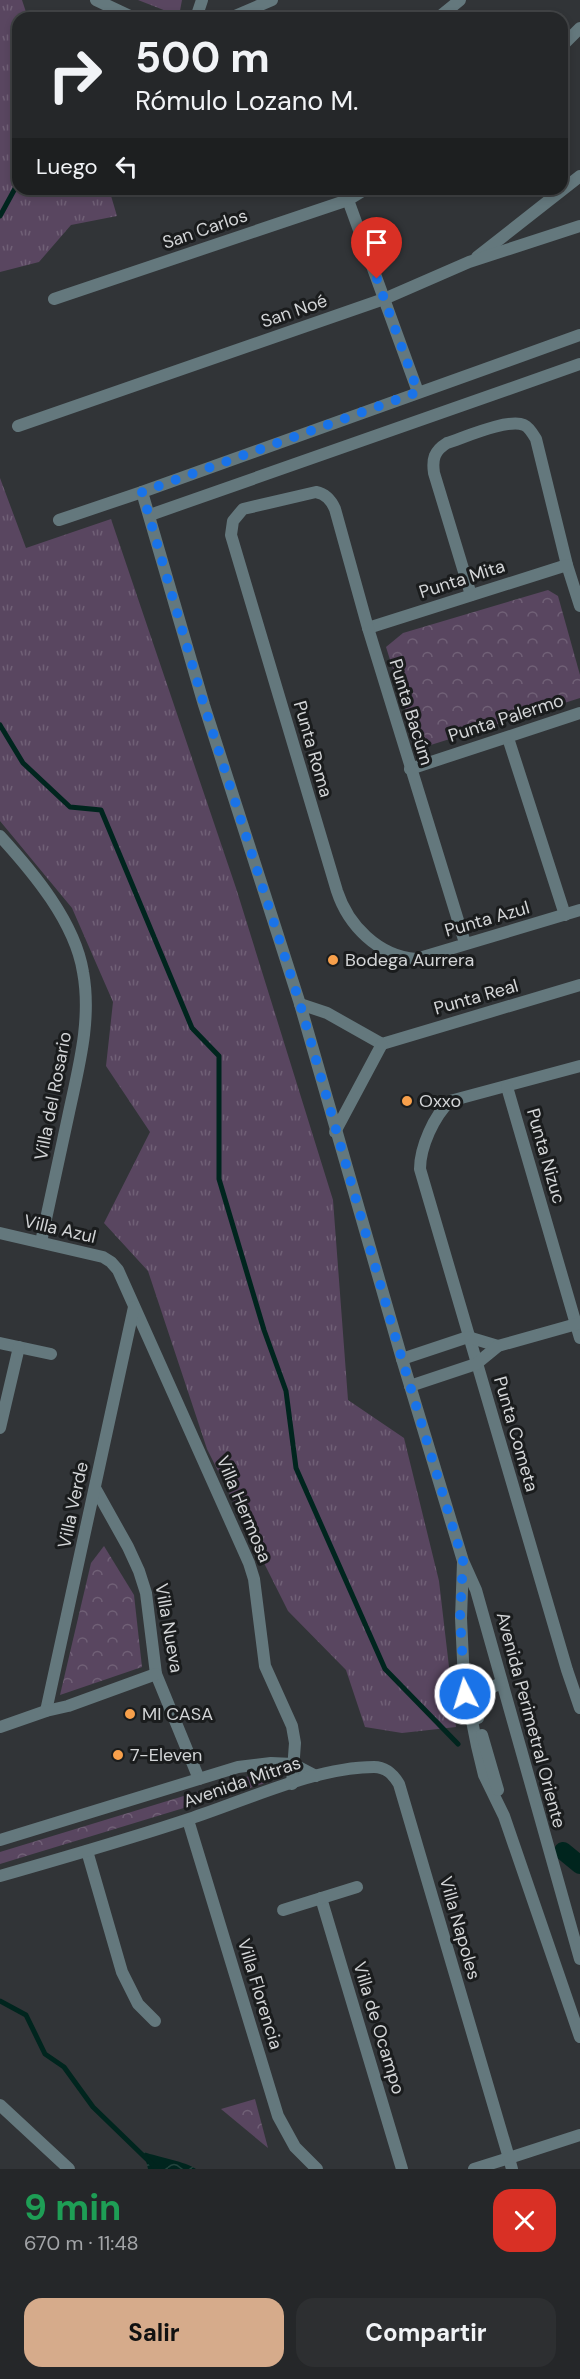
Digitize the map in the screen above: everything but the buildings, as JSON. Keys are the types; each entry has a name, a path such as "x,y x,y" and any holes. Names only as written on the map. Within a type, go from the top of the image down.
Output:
{"street":[{"path":"96,0 121,12"},
{"path":"245,12 272,0"},
{"path":"445,12 460,0"},
{"path":"568,40 580,28"},
{"path":"568,185 580,176"},
{"path":"346,195 418,392"},
{"name":"San Carlos","path":"54,299 346,195"},
{"path":"469,262 555,195"},
{"name":"San Noé","path":"18,426 384,299 469,262 580,226"},
{"path":"59,520 580,335"},
{"path":"150,515 580,364"},
{"path":"471,596 434,473 434,456 447,443 501,426 525,425 536,438 540,449 567,565 580,606"},
{"name":"Avenida Perimetral Oriente","path":"142,492 204,705 300,1004 402,1359 463,1561 476,1590 580,1959"},
{"name":"Punta Roma","path":"322,493 307,492 243,509 233,521 231,535 343,910 364,934 394,955 405,958"},
{"name":"Punta Bacúm","path":"322,493 336,509 368,628 465,943"},
{"name":"Punta Mita","path":"368,628 567,565"},
{"name":"Punta Palermo","path":"410,769 580,713"},
{"path":"508,738 565,915"},
{"name":"Villa del Rosario","path":"0,836 41,884 67,928 77,950 83,972 84,1037 41,1242"},
{"name":"Punta Azul","path":"405,958 416,959 580,910"},
{"name":"Punta Real","path":"382,1044 580,986"},
{"path":"300,1004 327,1013 382,1044 336,1132"},
{"path":"507,1087 580,1066"},
{"name":"Punta Cometa","path":"507,1087 450,1101 442,1109 422,1152 420,1169 476,1364 576,1682 580,1708"},
{"name":"Punta Nizuc","path":"507,1087 578,1324 580,1338"},
{"name":"Villa Azul","path":"0,1233 103,1257 111,1262"},
{"name":"Villa Hermosa","path":"111,1262 118,1270 246,1554 254,1580 265,1666 292,1725 295,1743 292,1784"},
{"name":"Villa Verde","path":"46,1711 134,1307"},
{"path":"410,1386 476,1364 498,1346 578,1324"},
{"path":"402,1359 468,1337 498,1346"},
{"path":"0,1343 51,1354"},
{"path":"0,1428 19,1347"},
{"name":"Villa Nueva","path":"95,1488 128,1547 146,1593 156,1674 199,1779"},
{"name":"Avenida Perimetral Oriente","path":"463,1561 460,1618 465,1694 484,1775 504,1816 580,2037"},
{"path":"0,1726 68,1706 156,1674"},
{"path":"501,1683 480,1693 475,1707 504,1816"},
{"name":"Avenida Mitras","path":"0,1840 254,1764 292,1764 316,1776"},
{"name":"Villa Napoles","path":"316,1776 351,1768 376,1767 393,1775 399,1784 510,2164"},
{"name":"Avenida Mitras","path":"0,1876 189,1820 316,1776"},
{"name":"Villa Florencia","path":"189,1820 278,2116 295,2147 317,2169"},
{"path":"87,1851 122,1972 138,2004 155,2021"},
{"path":"283,1910 357,1887"},
{"name":"Villa de Ocampo","path":"321,1898 402,2169"},
{"path":"0,2105 69,2169"},
{"path":"474,2169 510,2164 580,2135"}],"green space":[{"path":"0,0 22,0 26,12 12,12 12,195 111,195 117,216 71,225 39,262 0,272"},
{"path":"138,0 182,0 180,12 169,12"},
{"path":"0,478 26,548 111,519 236,888 333,1200 348,1400 404,1438 439,1581 456,1727 402,1733 365,1727 346,1670 288,1611 207,1449 148,1271 104,1223 150,1132 106,1066 113,1002 72,908 0,821"},
{"path":"548,590 558,596 580,675 580,698 418,749 386,647 403,633"},
{"path":"104,1546 134,1595 142,1667 60,1695 91,1563"},
{"path":"269,1770 272,1781 0,1864 0,1852"},
{"path":"255,2099 268,2148 221,2109"}],"water":[{"path":"144,2152 192,2166 196,2169 148,2169"}],"waterway":[{"path":"0,216 12,194"},
{"path":"0,725 23,763 70,807 101,810 192,1028 219,1056 219,1179 264,1330 286,1391 296,1468 385,1669 458,1744"},
{"path":"563,1851 580,1865"},
{"path":"0,2001 26,2015 45,2054 64,2067 93,2107 157,2169"}],"place":[{"name":"Bodega Aurrera","path":"333,960"},
{"name":"Oxxo","path":"407,1101"},
{"name":"MI CASA","path":"130,1714"},
{"name":"7-Eleven","path":"118,1755"}],"route":[{"path":"377,279 418,392 142,492 204,705 300,1004 395,1336 463,1561 460,1618 465,1694"}]}
